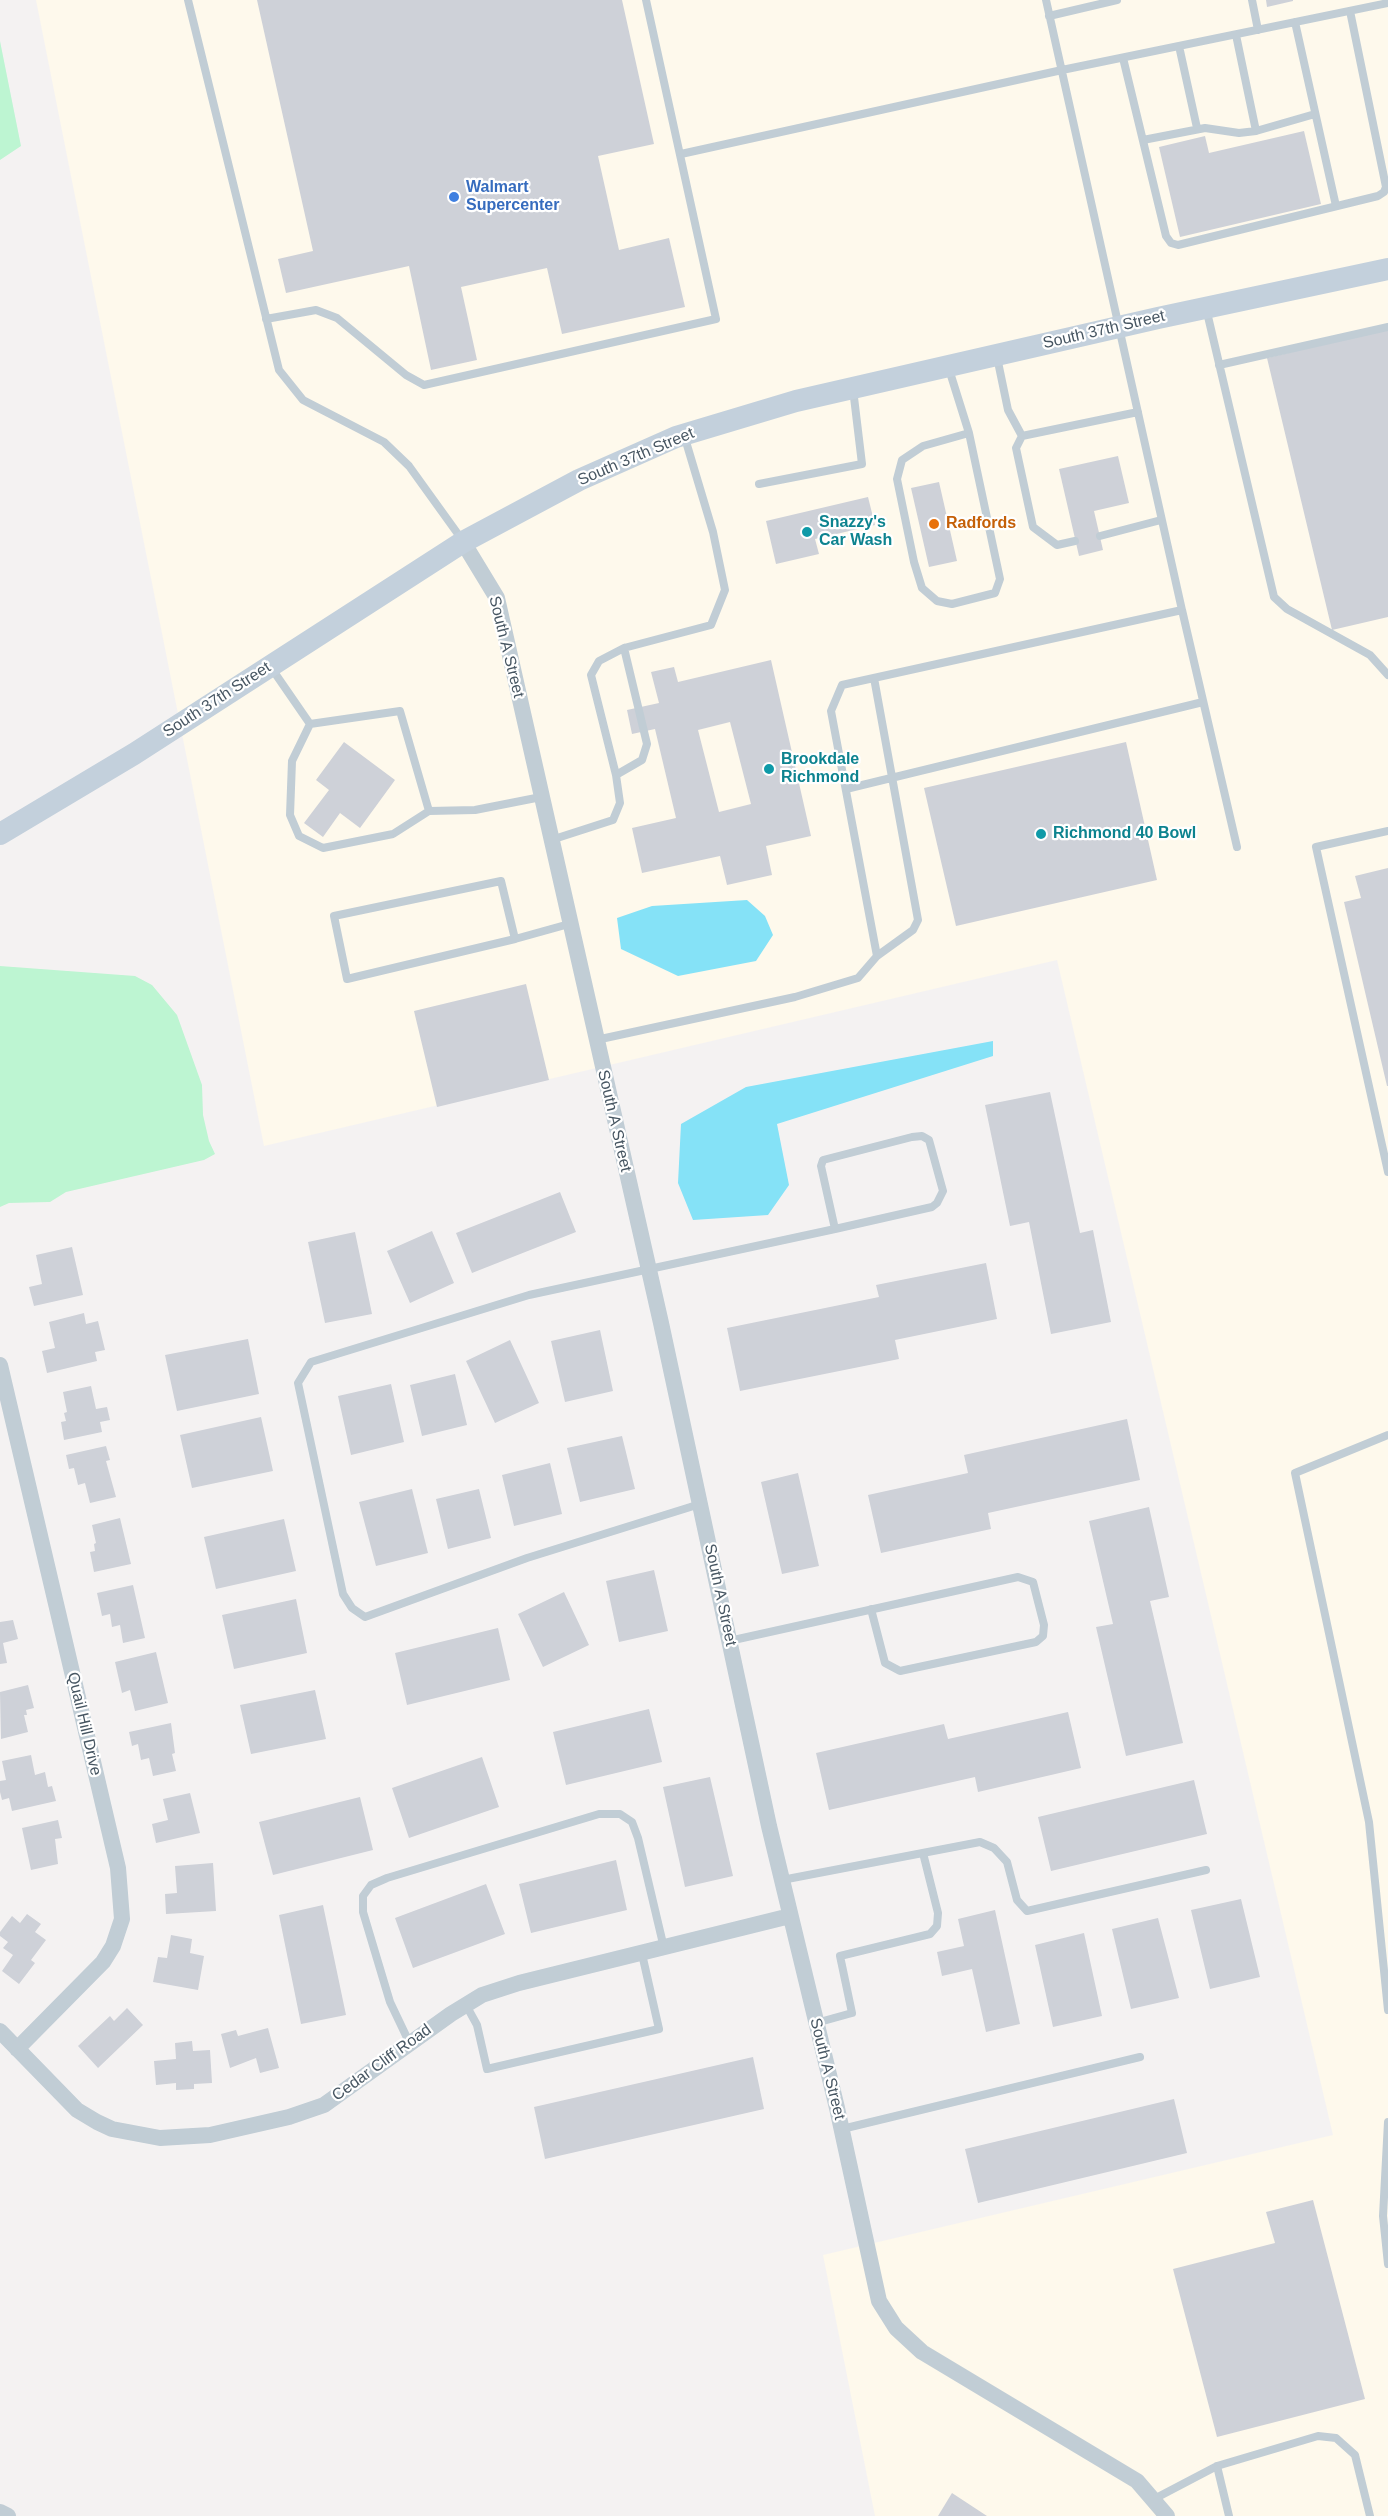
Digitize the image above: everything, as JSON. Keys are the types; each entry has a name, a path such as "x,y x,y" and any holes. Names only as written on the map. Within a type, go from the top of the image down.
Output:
{"street":[{"name":"South 37th Street","path":"0,834 134,754 464,542 579,480 684,434 796,401 1388,269"},
{"name":"South A Street","path":"464,542 497,597 790,1916 842,2129 879,2301 896,2328 922,2352 1137,2481 1167,2516"},
{"name":"Quail Hill Drive","path":"0,1365 118,1868 122,1913 113,1946 103,1962 16,2049"},
{"name":"Cedar Cliff Road","path":"0,2031 77,2110 111,2129 160,2138 210,2135 289,2117 324,2105 482,1995 519,1983 790,1916"},
{"path":"0,2512 8,2516"}],"lane":[{"path":"188,0 279,370 303,400 384,442 409,466 464,542"},
{"path":"266,319 316,310 337,318 406,375 424,385 716,319 646,0"},
{"path":"1046,0 1161,520 1237,847"},
{"path":"1049,16 1117,0"},
{"path":"1252,0 1257,30"},
{"path":"681,154 1062,70 1388,3"},
{"path":"1123,58 1166,236 1171,243 1178,244 1378,196 1386,187 1350,11"},
{"path":"1295,22 1336,206"},
{"path":"1236,34 1256,131"},
{"path":"1179,46 1197,128"},
{"path":"1143,140 1197,128 1239,133 1256,131 1315,114"},
{"path":"1206,308 1274,597 1287,609 1370,655 1388,675"},
{"path":"1219,365 1388,327"},
{"path":"996,355 1008,410 1022,436"},
{"path":"948,366 969,433 1000,579 995,593 952,604 937,601 922,588 914,562 897,479 902,460 923,446 969,433"},
{"path":"759,484 862,464 853,388"},
{"path":"1022,436 1138,412"},
{"path":"551,840 613,820 620,803 616,775 591,675 599,661 624,648 711,625 724,590 713,532 684,434"},
{"path":"1022,436 1016,448 1033,527 1057,545 1075,541"},
{"path":"1100,536 1161,520"},
{"path":"878,956 831,711 842,685 1182,610"},
{"path":"616,775 642,760 647,744 624,648"},
{"path":"270,666 310,724"},
{"path":"596,1040 795,997 858,978 878,956 913,930 918,920 874,678"},
{"path":"846,789 1203,702"},
{"path":"310,724 400,711 429,811"},
{"path":"310,724 292,761 290,815 299,836 323,848 393,834 429,811 475,810 541,797"},
{"path":"1388,831 1316,847 1388,1172"},
{"path":"515,939 501,881 334,916 347,979 515,939 569,924"},
{"path":"700,1504 527,1558 365,1617 352,1608 343,1594 298,1383 311,1362 529,1295 932,1207 937,1203 943,1191 929,1140 922,1136 912,1137 823,1160 821,1166 835,1228"},
{"path":"1388,1435 1295,1473 1369,1822 1388,2010"},
{"path":"729,1641 871,1609 1018,1577 1033,1582 1044,1625 1043,1636 1036,1642 900,1671 885,1663 871,1609"},
{"path":"410,2044 390,2002 363,1912 363,1896 371,1885 387,1878 599,1814 620,1814 632,1822 638,1838 664,1948"},
{"path":"782,1880 980,1842 994,1848 1007,1862 1017,1900 1027,1911 1206,1870"},
{"path":"816,2023 852,2013 840,1956 930,1934 937,1926 938,1913 923,1853"},
{"path":"466,2005 477,2025 487,2069 659,2029 642,1954"},
{"path":"842,2129 1140,2057"},
{"path":"1388,2122 1383,2216 1388,2264"},
{"path":"1154,2499 1217,2466 1318,2436 1336,2438 1347,2445 1359,2463 1370,2516"},
{"path":"1217,2466 1229,2516"}],"shaded area":[{"path":"36,0 1388,0 1388,2516 875,2516 823,2255 1333,2135 1057,960 264,1146"}],"green space":[{"path":"0,41 21,146 0,160"},
{"path":"0,966 135,976 152,985 177,1015 202,1085 203,1115 209,1141 215,1154 204,1160 66,1192 50,1202 9,1203 0,1207"}],"water":[{"path":"747,900 765,916 773,935 756,961 678,976 621,949 617,918 652,906"},
{"path":"993,1041 993,1056 777,1124 789,1185 768,1215 693,1220 678,1183 681,1124 746,1087"}],"building":[{"name":"Walmart Supercenter","path":"257,0 622,0 654,144 598,156 619,250 669,238 685,307 562,334 547,268 461,287 477,360 431,370 409,266 286,293 278,259 313,251"},
{"path":"1266,0 1293,0 1293,1 1267,7"},
{"path":"1304,131 1321,204 1180,237 1159,147 1205,136 1209,153"},
{"path":"1388,329 1388,617 1332,630 1267,358"},
{"path":"1118,456 1129,503 1094,511 1103,550 1079,556 1059,469"},
{"name":"Radfords","path":"939,482 957,561 929,567 911,488"},
{"name":"Snazzy's Car Wash","path":"868,497 875,525 815,539 819,554 776,564 766,521"},
{"name":"Brookdale Richmond","path":"771,660 811,836 766,846 772,875 727,885 720,856 642,873 632,828 676,818 655,729 632,734 627,710 659,703 651,672 674,667 678,682","holes":["730,722 751,804 719,812 698,730"]},
{"path":"344,742 395,780 360,828 340,813 323,837 304,823 329,790 316,780"},
{"name":"Richmond 40 Bowl","path":"1126,742 1157,880 956,926 924,788"},
{"path":"1388,868 1387,1086 1344,902 1361,898 1355,876"},
{"path":"526,984 549,1080 437,1107 414,1011"},
{"path":"1050,1092 1080,1233 1093,1230 1111,1322 1051,1334 1029,1222 1010,1226 985,1105"},
{"path":"560,1192 576,1232 472,1273 456,1233"},
{"path":"432,1231 454,1283 410,1303 387,1251"},
{"path":"355,1232 372,1314 325,1323 308,1242"},
{"path":"72,1247 83,1295 34,1306 29,1287 42,1284 36,1255"},
{"path":"986,1263 997,1319 895,1340 899,1359 740,1391 727,1328 879,1297 876,1285"},
{"path":"84,1313 86,1324 98,1321 105,1350 95,1352 97,1361 47,1373 42,1351 55,1348 49,1322"},
{"path":"600,1330 613,1391 565,1402 551,1341"},
{"path":"248,1339 259,1394 177,1411 165,1355"},
{"path":"510,1340 539,1403 495,1423 466,1361"},
{"path":"455,1374 467,1425 422,1436 410,1385"},
{"path":"391,1384 404,1442 351,1455 338,1396"},
{"path":"91,1386 96,1409 107,1407 110,1420 100,1422 102,1432 64,1440 61,1422 66,1421 64,1413 67,1412 63,1392"},
{"path":"261,1417 273,1471 192,1488 180,1435"},
{"path":"1127,1419 1140,1480 988,1513 991,1529 881,1553 868,1495 968,1473 964,1455"},
{"path":"622,1436 635,1489 580,1502 567,1448"},
{"path":"106,1446 110,1460 106,1461 116,1497 90,1503 85,1483 78,1485 74,1468 69,1469 66,1455"},
{"path":"550,1463 562,1514 514,1526 502,1475"},
{"path":"798,1473 819,1566 782,1574 761,1482"},
{"path":"412,1489 428,1553 376,1566 359,1502"},
{"path":"479,1489 491,1538 448,1549 436,1499"},
{"path":"1149,1507 1169,1597 1150,1601 1183,1743 1126,1756 1096,1627 1113,1624 1089,1521"},
{"path":"120,1518 131,1564 94,1572 90,1552 95,1551 94,1544 96,1543 92,1525"},
{"path":"284,1519 296,1571 216,1589 204,1537"},
{"path":"654,1570 668,1631 619,1642 606,1581"},
{"path":"133,1585 145,1638 123,1643 120,1625 112,1627 110,1614 102,1616 97,1593"},
{"path":"564,1592 589,1645 543,1667 518,1614"},
{"path":"296,1599 307,1653 234,1669 222,1615"},
{"path":"13,1620 18,1639 3,1643 7,1663 0,1664 0,1622"},
{"path":"498,1628 510,1680 407,1705 395,1653"},
{"path":"156,1652 168,1703 135,1711 130,1690 122,1693 115,1662"},
{"path":"28,1685 34,1708 26,1710 27,1715 24,1715 28,1732 1,1739 0,1692"},
{"path":"315,1690 326,1739 251,1754 240,1705"},
{"path":"649,1709 662,1762 566,1785 553,1732"},
{"path":"1068,1712 1081,1768 978,1792 975,1777 829,1810 816,1753 944,1724 948,1739"},
{"path":"171,1723 175,1753 172,1754 176,1771 153,1776 149,1758 141,1760 138,1744 132,1746 129,1732"},
{"path":"31,1755 35,1775 45,1772 48,1787 52,1786 56,1801 12,1811 9,1798 2,1800 0,1792 0,1781 6,1780 2,1761"},
{"path":"482,1757 499,1807 409,1838 392,1788"},
{"path":"710,1777 733,1876 685,1887 663,1787"},
{"path":"1194,1780 1207,1834 1051,1871 1038,1817"},
{"path":"190,1793 200,1833 156,1843 152,1824 168,1820 163,1799"},
{"path":"360,1797 373,1850 273,1875 259,1822"},
{"path":"58,1820 62,1838 55,1839 58,1864 31,1870 22,1828"},
{"path":"616,1860 627,1910 531,1933 519,1884"},
{"path":"213,1863 216,1911 166,1914 165,1894 177,1893 175,1866"},
{"path":"486,1884 505,1934 413,1968 395,1918"},
{"path":"1241,1899 1260,1977 1210,1989 1191,1910"},
{"path":"323,1905 346,2015 301,2024 279,1915"},
{"path":"995,1910 1020,2024 986,2032 972,1969 942,1976 937,1952 964,1946 958,1919"},
{"path":"27,1914 41,1924 35,1932 46,1940 31,1960 35,1963 19,1984 2,1971 13,1955 3,1948 8,1942 0,1936 0,1932 12,1916 20,1923"},
{"path":"1158,1918 1179,1998 1131,2009 1112,1929"},
{"path":"1084,1933 1102,2016 1053,2027 1035,1945"},
{"path":"171,1935 192,1939 190,1953 204,1956 198,1990 153,1982 158,1957 167,1958"},
{"path":"127,2008 143,2025 98,2068 78,2046 110,2016 114,2021"},
{"path":"268,2028 279,2068 260,2073 256,2058 230,2068 221,2034 236,2030 238,2036"},
{"path":"192,2041 193,2051 210,2050 212,2083 194,2084 194,2089 176,2090 176,2083 156,2085 154,2061 176,2059 175,2043"},
{"path":"753,2057 764,2109 545,2159 534,2107"},
{"path":"1174,2099 1187,2153 978,2203 965,2149"},
{"path":"1313,2200 1365,2399 1217,2437 1173,2269 1275,2243 1266,2212"},
{"path":"952,2493 987,2516 938,2516"}],"place":[{"name":"Walmart Supercenter","path":"454,197"},
{"name":"Radfords","path":"934,524"},
{"name":"Snazzy's Car Wash","path":"807,532"},
{"name":"Brookdale Richmond","path":"769,769"},
{"name":"Richmond 40 Bowl","path":"1041,834"}]}
